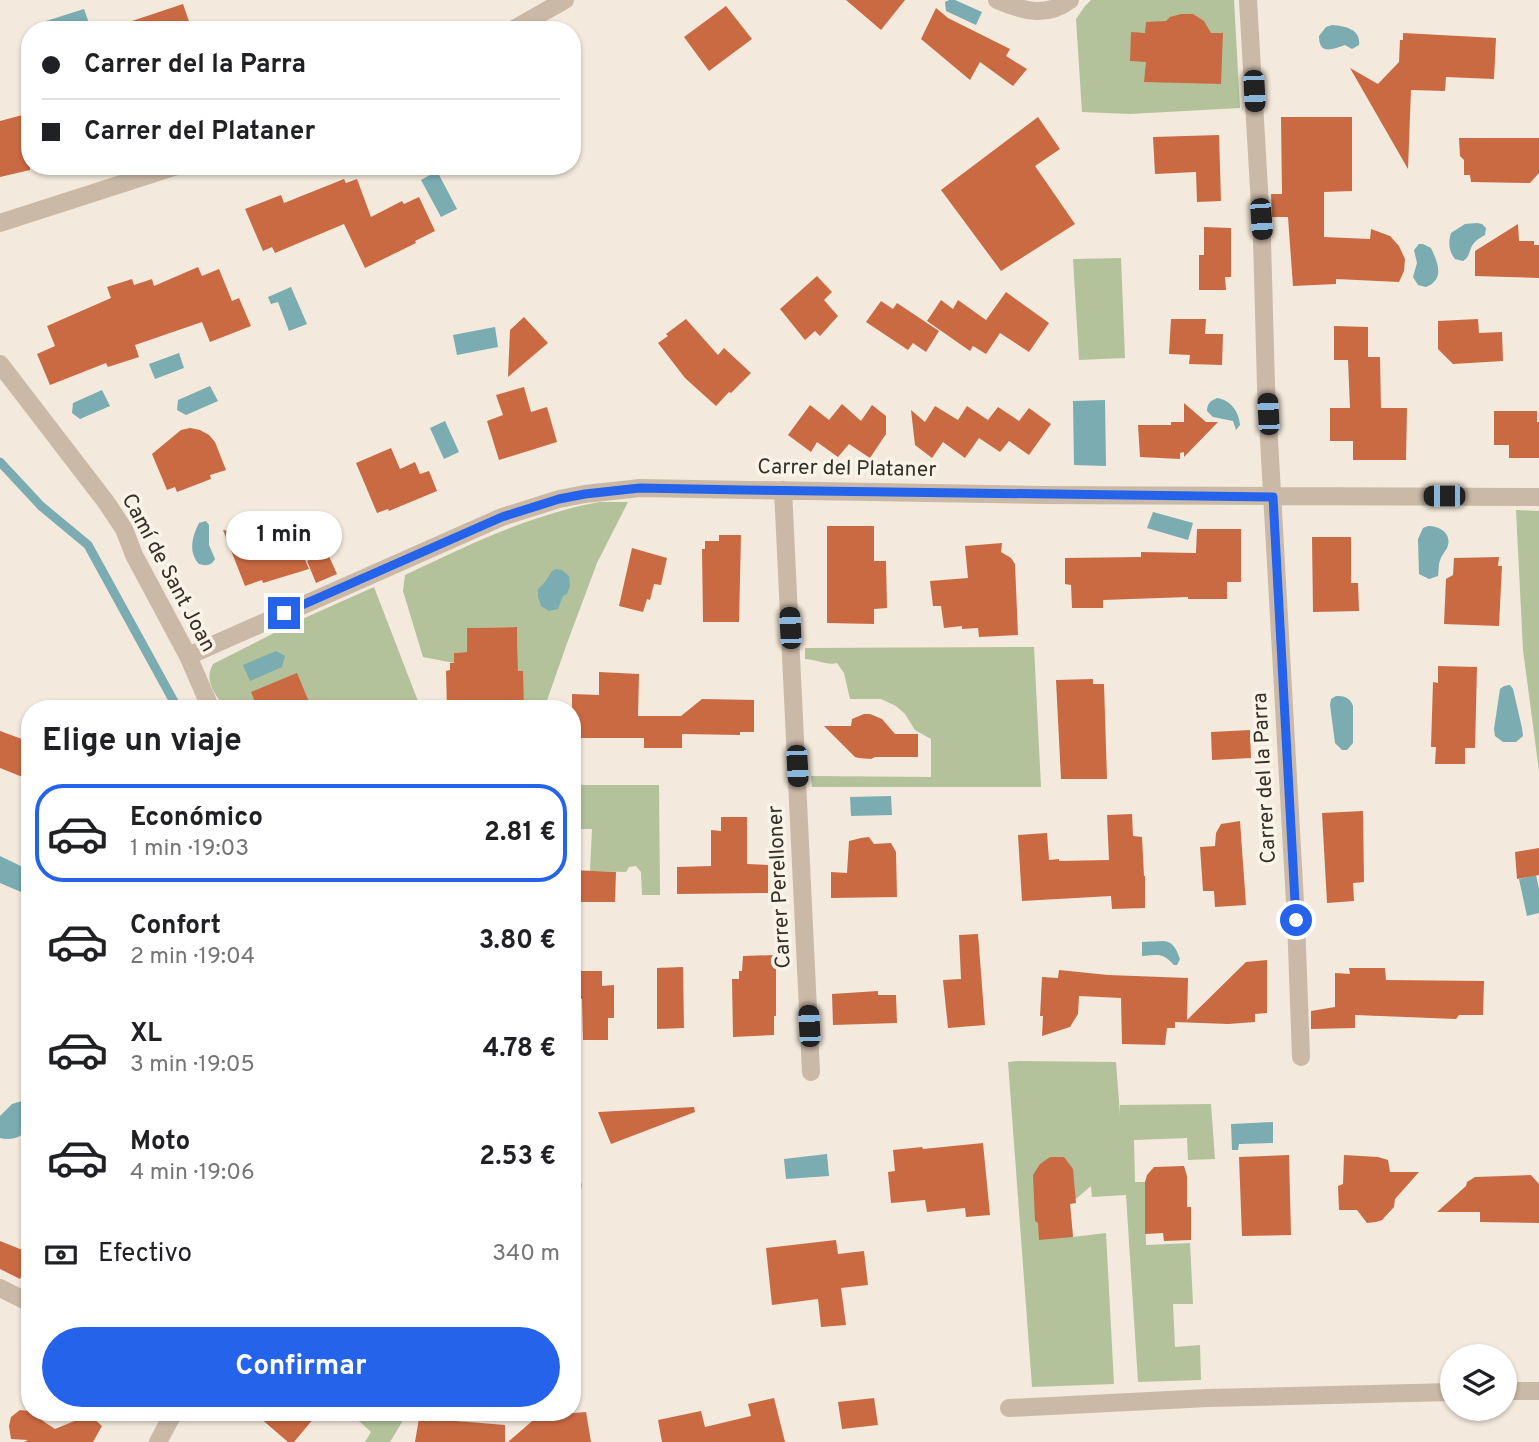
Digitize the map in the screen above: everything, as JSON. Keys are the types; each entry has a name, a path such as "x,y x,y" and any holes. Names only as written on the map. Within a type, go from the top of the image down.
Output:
{"street":[{"path":"528,21 565,0"},
{"path":"997,0 1025,10 1040,12 1053,10 1070,0"},
{"name":"Carrer del la Parra","path":"1248,0 1301,1057"},
{"path":"0,223 149,175"},
{"name":"Camí de Sant Joan","path":"0,364 112,509 188,656 207,700"},
{"name":"Carrer del Plataner","path":"188,656 476,528 535,506 585,494 640,488 1273,497 1539,497"},
{"name":"Carrer Perelloner","path":"783,490 811,1072"},
{"path":"0,1289 21,1299"},
{"path":"1517,1391 1539,1391"},
{"path":"1009,1408 1208,1398 1440,1392"},
{"path":"158,1442 169,1421"}],"green space":[{"path":"1091,0 1234,0 1240,108 1130,114 1082,112 1076,19"},
{"path":"1121,258 1125,358 1079,360 1073,259"},
{"path":"600,502 628,502 597,563 547,700 523,700 518,671 517,627 467,628 467,652 454,653 454,663 423,657 403,591 405,575 525,522"},
{"path":"1516,510 1539,511 1539,771 1523,650"},
{"path":"374,587 418,700 219,700 209,677 213,664 300,620"},
{"path":"1034,647 1041,787 812,787 811,776 931,777 931,739 915,730 896,706 881,699 850,699 844,673 837,663 805,659 805,648"},
{"path":"581,785 659,785 660,895 642,895 641,872 636,866 629,867 626,872 590,871 592,829 581,829"},
{"path":"1008,1062 1116,1062 1120,1115 1120,1105 1211,1104 1215,1159 1188,1160 1187,1138 1134,1140 1135,1182 1145,1182 1146,1245 1190,1243 1193,1304 1173,1304 1175,1347 1200,1345 1201,1380 1138,1382 1126,1195 1092,1197 1091,1186 1070,1204 1073,1237 1106,1233 1114,1384 1032,1387"},
{"path":"359,1421 403,1421 390,1442 365,1442 371,1432"}],"water":[{"path":"949,0 982,12 976,25 946,11 945,2"},
{"path":"84,9 88,21 46,21"},
{"path":"1332,25 1355,32 1359,45 1352,49 1345,45 1324,49 1319,36 1326,27"},
{"path":"430,175 439,175 457,209 441,217 421,180"},
{"path":"1477,223 1486,228 1485,235 1475,242 1463,261 1455,259 1450,247 1451,233 1465,224"},
{"path":"1419,244 1431,248 1438,265 1436,280 1426,287 1418,285 1413,277 1417,263 1414,250"},
{"path":"291,287 307,324 289,331 278,302 271,304 268,297"},
{"path":"495,327 498,347 457,355 453,335"},
{"path":"179,353 184,368 155,379 149,364"},
{"path":"210,386 218,401 186,415 177,410 178,400"},
{"path":"102,390 110,406 80,419 72,413 73,403"},
{"path":"1217,398 1226,401 1236,411 1240,425 1236,430 1233,421 1213,417 1207,411 1209,403"},
{"path":"1105,400 1106,466 1074,465 1073,401"},
{"path":"445,421 459,452 444,459 430,428"},
{"path":"1153,512 1193,523 1188,540 1147,528"},
{"path":"206,521 209,525 209,545 215,559 206,565 199,564 193,554 192,544 199,523"},
{"path":"1437,527 1448,539 1447,548 1440,560 1438,576 1429,579 1419,574 1418,539 1423,528"},
{"path":"556,569 569,576 570,586 558,609 549,611 541,606 538,589"},
{"path":"276,651 285,656 282,667 250,681 243,665"},
{"path":"1510,685 1523,736 1516,742 1503,742 1495,736 1494,729 1500,689"},
{"path":"1336,696 1346,698 1353,706 1353,743 1347,750 1342,750 1335,743 1330,705 1331,699"},
{"path":"891,796 892,815 851,816 850,797"},
{"path":"0,856 21,866 21,892 0,883"},
{"path":"1536,875 1539,913 1527,916 1519,879"},
{"path":"1164,941 1173,945 1176,950 1180,959 1177,965 1160,955 1142,956 1142,942"},
{"path":"21,1101 21,1135 9,1139 0,1138 0,1116 12,1104"},
{"path":"1273,1122 1273,1143 1239,1144 1238,1150 1232,1150 1231,1124"},
{"path":"827,1154 829,1176 786,1179 784,1159"}],"building":[{"path":"846,0 905,0 881,30"},
{"path":"183,4 189,21 132,21"},
{"path":"726,6 752,39 709,71 684,37"},
{"path":"936,8 948,18 1010,49 1006,56 1027,69 1013,86 980,62 970,80 921,39"},
{"path":"1181,14 1193,14 1204,21 1211,33 1223,33 1221,84 1144,82 1146,62 1130,61 1131,32 1145,33 1146,22 1166,21"},
{"path":"1403,33 1496,38 1494,79 1446,77 1445,91 1411,90 1408,169 1350,68 1378,84 1399,62"},
{"path":"21,115 21,172 0,177 0,121"},
{"path":"1038,117 1060,149 1035,166 1075,224 1001,271 941,190"},
{"path":"1281,117 1352,117 1352,191 1324,192 1324,237 1370,239 1371,229 1390,236 1405,259 1399,282 1336,279 1336,284 1293,286 1288,217 1272,217 1271,194 1282,194"},
{"path":"1219,135 1221,201 1197,202 1196,172 1155,174 1153,137"},
{"path":"1459,138 1539,138 1539,173 1530,183 1471,182 1470,175 1464,175"},
{"path":"344,179 346,183 357,179 371,217 402,201 404,204 419,197 435,231 365,268 344,224 275,253 272,247 263,251 245,209 281,195 284,203"},
{"path":"1518,224 1519,241 1534,241 1534,245 1539,245 1539,278 1475,276 1475,251"},
{"path":"1204,227 1231,228 1231,277 1225,277 1226,290 1199,290 1199,255 1204,255"},
{"path":"198,267 202,276 219,269 232,301 239,298 251,326 210,342 202,322 135,345 139,357 108,367 106,363 50,385 37,354 55,346 47,326 111,298 107,287 132,279 134,285 152,279 154,286"},
{"path":"817,276 832,292 824,300 838,316 820,336 815,331 805,340 780,309"},
{"path":"1006,292 1049,323 1029,352 1000,333 986,354 973,346 970,351 927,321 941,300 953,309 958,300 986,320"},
{"path":"881,301 893,309 897,303 939,331 926,352 913,343 908,350 866,322"},
{"path":"524,317 548,343 508,377 510,330"},
{"path":"686,319 718,355 724,348 751,373 716,406 685,378 658,343"},
{"path":"1171,319 1206,319 1205,334 1223,334 1222,365 1189,364 1190,355 1169,354"},
{"path":"1478,319 1479,333 1502,332 1503,361 1453,364 1438,349 1438,321"},
{"path":"1334,326 1368,327 1368,357 1380,357 1381,408 1407,408 1406,460 1353,460 1353,441 1330,441 1330,408 1350,408 1348,360 1334,360"},
{"path":"524,387 531,412 547,407 557,442 499,460 487,421 503,415 496,395"},
{"path":"1184,403 1206,422 1218,422 1184,457 1184,452 1180,453 1180,459 1140,457 1138,425 1171,425 1171,422 1184,422"},
{"path":"842,404 861,421 872,405 886,416 886,434 870,458 849,444 838,457 817,442 811,452 788,435 810,405 829,420"},
{"path":"935,406 958,420 967,406 988,420 998,407 1019,421 1029,408 1051,424 1029,455 1009,441 1000,452 979,438 965,458 943,442 932,458 915,445 911,410 925,422"},
{"path":"1494,411 1537,411 1539,458 1509,458 1509,445 1494,445"},
{"path":"190,428 209,435 215,442 226,470 177,492 175,487 167,490 152,454 181,430"},
{"path":"391,448 400,469 415,462 420,474 429,471 437,491 389,511 388,509 377,513 356,463"},
{"path":"268,521 283,526 294,534 309,569 245,586 223,530 243,533"},
{"path":"827,526 874,526 874,561 886,561 887,608 874,609 874,624 827,623"},
{"path":"1197,529 1241,529 1241,582 1227,582 1227,599 1188,597 1103,600 1103,608 1072,608 1071,585 1065,584 1065,558 1141,557 1141,552 1196,553"},
{"path":"719,535 741,535 739,622 703,622 702,549 705,549 705,541 719,541"},
{"path":"1312,537 1351,537 1351,583 1358,583 1359,611 1313,612"},
{"path":"1002,543 1001,552 1015,564 1018,635 979,637 978,628 944,628 941,606 933,606 930,581 968,578 965,546"},
{"path":"632,548 667,558 661,585 654,584 650,600 647,599 643,612 619,606"},
{"path":"327,552 337,574 316,583 307,561"},
{"path":"1499,557 1498,566 1502,566 1499,626 1444,624 1446,579 1453,575 1454,558"},
{"path":"517,627 518,671 523,671 524,700 447,700 446,671 450,670 450,663 454,663 454,653 467,652 467,628"},
{"path":"1438,666 1477,667 1475,748 1465,748 1465,764 1435,764 1436,747 1431,747 1433,682 1438,683"},
{"path":"599,672 639,674 638,716 681,716 702,699 754,700 754,732 740,732 740,735 682,734 682,748 644,748 644,738 581,738 581,700 572,700 572,694 599,695"},
{"path":"297,673 308,700 254,700 251,692"},
{"path":"1093,679 1093,684 1104,684 1107,779 1061,779 1056,680"},
{"path":"864,714 882,719 895,734 918,734 918,757 855,757 824,726 851,726 852,719"},
{"path":"1250,730 1251,758 1212,760 1211,732"},
{"path":"0,731 21,739 21,776 0,768"},
{"path":"1363,811 1364,882 1353,883 1354,901 1327,903 1322,813"},
{"path":"1132,814 1133,836 1142,837 1145,908 1112,909 1111,896 1022,901 1018,835 1047,833 1049,860 1109,860 1107,815"},
{"path":"721,817 747,817 747,864 768,865 768,893 677,894 677,867 711,866 711,830 721,831"},
{"path":"1240,821 1246,905 1215,907 1214,891 1203,891 1200,847 1215,846 1216,833 1221,824"},
{"path":"869,837 874,844 891,843 896,852 897,897 831,898 831,872 847,873 849,841"},
{"path":"1539,848 1539,875 1517,879 1515,852"},
{"path":"581,870 616,872 615,902 581,902"},
{"path":"978,934 985,1025 948,1028 943,980 961,979 959,935"},
{"path":"776,955 774,1035 733,1037 732,979 739,979 743,956"},
{"path":"1267,960 1267,1013 1255,1014 1255,1022 1175,1022 1175,1028 1167,1028 1165,1045 1122,1044 1121,998 1079,996 1078,1014 1070,1027 1042,1036 1042,977 1058,978 1059,970 1188,978 1187,1020 1246,962"},
{"path":"683,967 684,1028 657,1029 657,968"},
{"path":"1349,968 1385,968 1386,980 1484,981 1483,1015 1459,1015 1456,1019 1355,1015 1355,1028 1311,1029 1311,1011 1335,1007 1335,973 1350,974"},
{"path":"581,971 602,971 602,986 614,985 614,1018 608,1018 608,1040 583,1040"},
{"path":"878,991 878,995 896,995 897,1023 833,1025 832,994"},
{"path":"694,1107 695,1112 611,1144 598,1112"},
{"path":"983,1143 990,1215 966,1217 965,1208 927,1212 925,1200 891,1203 888,1172 895,1171 893,1150"},
{"path":"1289,1155 1291,1235 1242,1236 1239,1157"},
{"path":"1344,1155 1388,1160 1390,1172 1419,1172 1395,1199 1394,1207 1382,1220 1367,1223 1357,1210 1339,1210 1338,1186 1343,1184"},
{"path":"1050,1157 1064,1157 1073,1169 1076,1203 1070,1204 1073,1237 1039,1240 1038,1223 1035,1221 1033,1175 1040,1164"},
{"path":"1184,1166 1187,1176 1187,1207 1191,1207 1191,1240 1164,1241 1163,1233 1145,1234 1147,1175 1154,1167"},
{"path":"1531,1175 1539,1184 1539,1223 1480,1222 1480,1212 1437,1212 1475,1177"},
{"path":"836,1240 838,1254 864,1251 868,1285 841,1288 846,1325 821,1327 818,1299 772,1305 766,1248"},
{"path":"0,1241 21,1249 20,1279 0,1269"},
{"path":"774,1398 785,1442 662,1442 658,1420 701,1411 705,1427 751,1416 748,1404"},
{"path":"874,1398 878,1425 842,1429 838,1402"},
{"path":"20,1410 21,1421 43,1421 55,1429 74,1421 96,1421 102,1426 93,1442 24,1442 28,1440 11,1439 11,1417"},
{"path":"581,1412 586,1412 591,1442 508,1442 532,1421 581,1421"},
{"path":"264,1421 312,1421 294,1442 288,1442"},
{"path":"418,1421 505,1425 505,1442 415,1442"}],"waterway":[{"path":"0,462 41,506 88,545 173,700"}],"route":[{"path":"284,613 502,517 559,499 585,494 640,488 671,488 1273,497 1296,920"}]}
